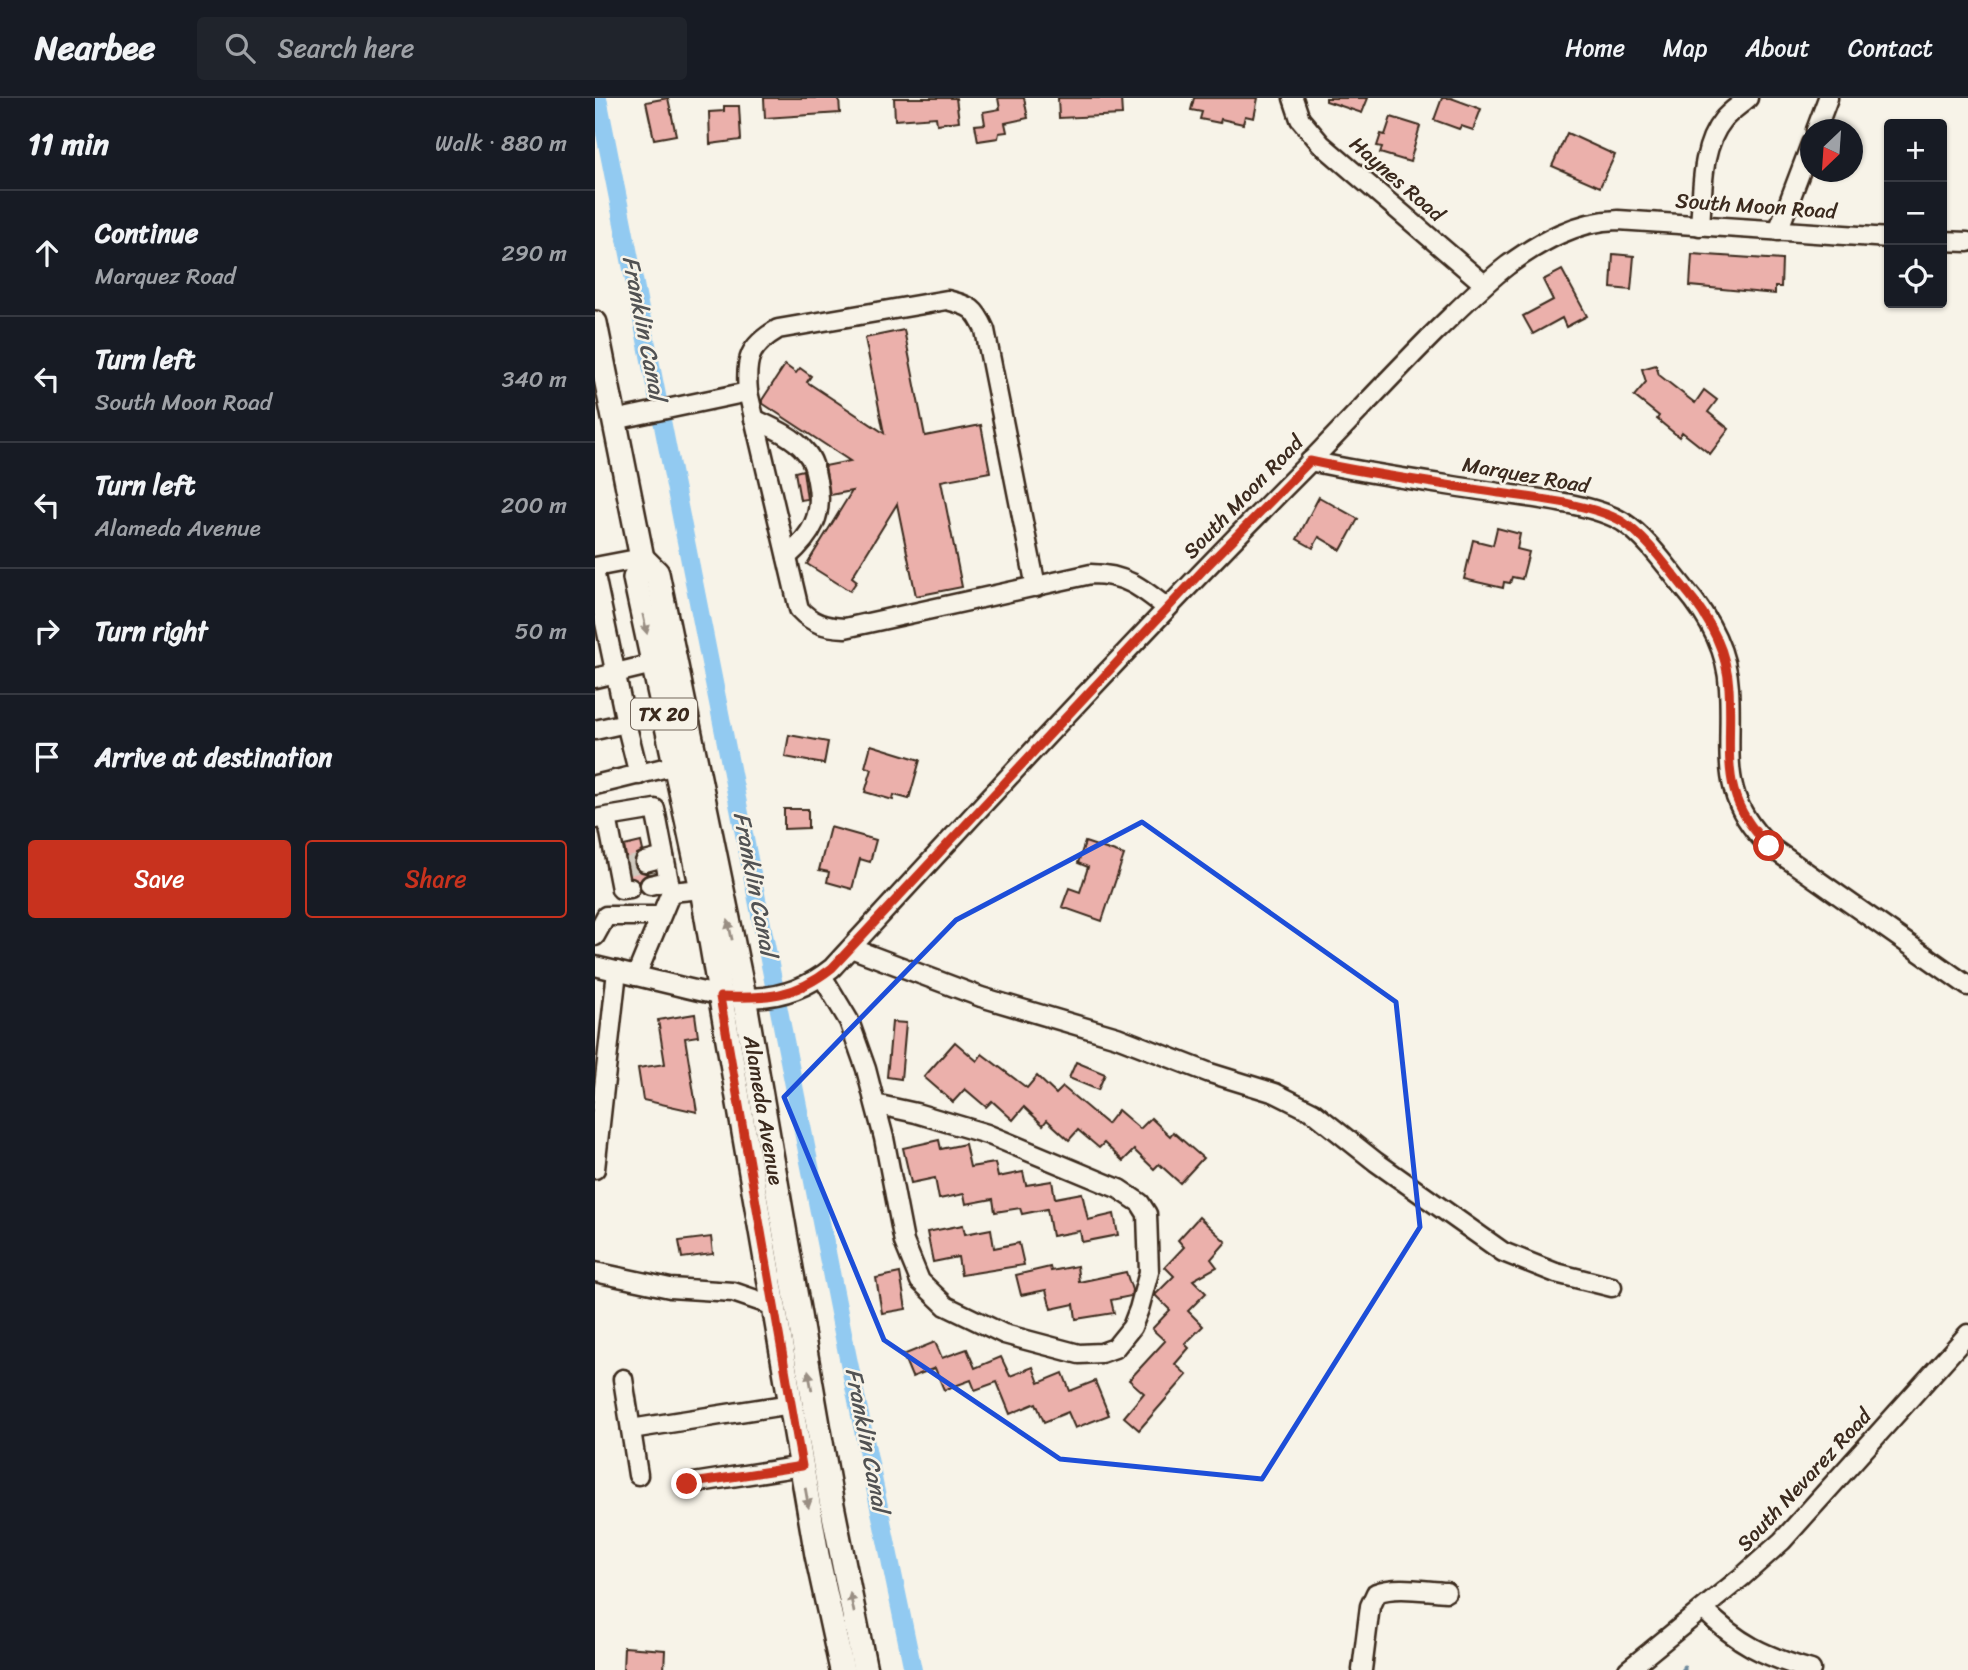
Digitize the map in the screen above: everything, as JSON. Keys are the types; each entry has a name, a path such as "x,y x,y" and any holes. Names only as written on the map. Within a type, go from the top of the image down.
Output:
{"main road":[{"name":"Alameda Avenue","path":"595,323 599,356 642,558 635,578 702,889 817,1555 842,1670"},
{"name":"Alameda Avenue","path":"642,558 657,573 751,998 828,1487 865,1670"}],"street":[{"name":"Haynes Road","path":"1293,98 1300,119 1321,144 1484,284"},
{"path":"1700,226 1704,171 1710,146 1723,120 1748,98"},
{"path":"1820,119 1828,98"},
{"path":"1778,231 1800,173"},
{"name":"South Moon Road","path":"595,966 720,997 751,998 794,991 822,976 1167,608 1310,461 1484,284 1539,244 1592,222 1618,220 1884,237"},
{"path":"1947,240 1968,242"},
{"path":"1036,587 985,330 970,305 947,300 778,329 760,339 746,368 748,391 799,609 811,621 825,627 845,628 1036,587 1091,574 1109,574 1127,580 1167,608"},
{"path":"614,420 748,391"},
{"path":"754,419 795,442 814,465 820,505 816,520 803,543 787,557"},
{"name":"Marquez Road","path":"1310,461 1357,471 1529,497 1595,510 1623,522 1696,602 1719,642 1729,680 1730,770 1735,801 1744,817 1769,846 1968,986"},
{"path":"595,567 642,558"},
{"path":"595,575 639,775"},
{"path":"595,678 653,664"},
{"path":"595,730 626,723"},
{"path":"595,785 675,765"},
{"path":"595,936 625,889 621,867 601,818 655,809 669,887 635,976"},
{"path":"660,835 689,829"},
{"path":"645,862 664,857"},
{"path":"650,885 702,889"},
{"path":"606,916 660,916"},
{"path":"851,948 981,997 1117,1037 1210,1073 1275,1093 1313,1112 1376,1162 1503,1252 1556,1273 1612,1287"},
{"path":"595,1169 617,971"},
{"path":"822,976 849,1021 884,1138 904,1242 920,1281 946,1306 1005,1334 1079,1354 1101,1353 1115,1348 1132,1327 1149,1272 1147,1214 1140,1203 1119,1189 987,1134 874,1104"},
{"path":"595,1272 670,1287 733,1292 773,1306"},
{"name":"South Nevarez Road","path":"1628,1670 1782,1541 1968,1334"},
{"path":"623,1378 638,1475"},
{"path":"631,1429 791,1404"},
{"path":"687,1484 802,1466"},
{"path":"1362,1670 1370,1606 1376,1593 1405,1590 1446,1592"},
{"path":"1703,1609 1725,1631 1753,1650 1811,1670"}],"highlighted area":[{"path":"1142,822 1396,1002 1420,1227 1262,1479 1060,1459 884,1340 784,1097 956,920"}],"building":[{"path":"668,98 676,135 654,139 646,102"},
{"path":"764,98 839,98 840,113 765,118"},
{"path":"894,98 956,98 959,121 937,124 936,117 895,120"},
{"path":"998,98 1024,98 1028,118 1005,123 1007,132 999,133 998,138 978,141 975,125 985,124 983,112 1000,109"},
{"path":"1058,98 1121,98 1122,115 1059,118"},
{"path":"1194,98 1258,98 1254,118 1245,116 1243,124 1221,119 1220,123 1200,119 1202,112 1191,110"},
{"path":"1326,98 1368,98 1362,113 1326,101"},
{"path":"1442,98 1451,98 1481,109 1473,130 1461,126 1459,129 1434,120"},
{"path":"724,106 739,106 741,140 710,144 709,112 724,111"},
{"path":"1391,117 1420,126 1410,162 1380,153 1382,147 1377,146 1381,134 1385,135"},
{"path":"1567,133 1615,155 1600,187 1552,166"},
{"path":"1613,254 1634,256 1631,290 1611,288"},
{"path":"1692,254 1782,260 1781,287 1775,287 1775,294 1690,286"},
{"path":"1562,270 1587,316 1566,327 1562,318 1533,334 1523,316 1553,300 1543,280"},
{"path":"904,330 925,436 981,425 990,472 941,481 962,587 916,596 897,504 852,577 857,581 850,591 807,564 852,491 830,495 825,466 850,461 762,403 762,400 785,365 796,373 800,368 811,376 807,382 884,433 865,338"},
{"path":"1656,365 1659,375 1695,403 1704,390 1717,400 1708,412 1729,429 1710,454 1682,432 1679,437 1634,396 1646,382 1642,369"},
{"path":"803,470 807,499 800,500 795,472"},
{"path":"1319,497 1358,519 1341,550 1319,537 1313,548 1297,539"},
{"path":"1497,528 1520,534 1517,549 1529,552 1522,579 1512,577 1510,583 1504,582 1503,588 1464,579 1473,540 1493,545"},
{"path":"789,735 828,742 824,764 785,757"},
{"path":"871,745 920,760 909,799 894,795 893,800 865,792 872,769 865,767"},
{"path":"784,809 808,809 808,828 784,829"},
{"path":"830,827 876,840 870,862 860,859 852,889 827,882 829,872 819,870"},
{"path":"641,842 643,851 637,854 634,864 637,870 648,874 639,882 630,877 624,846"},
{"path":"1085,842 1124,855 1102,921 1062,907 1069,888 1080,892 1088,867 1078,863"},
{"path":"695,1014 698,1036 685,1038 697,1112 643,1100 638,1068 665,1064 658,1020"},
{"path":"892,1022 906,1023 901,1079 887,1077"},
{"path":"955,1042 977,1061 982,1054 1027,1088 1037,1076 1056,1094 1063,1087 1107,1124 1118,1110 1140,1129 1151,1118 1170,1136 1173,1132 1203,1158 1180,1183 1159,1164 1154,1169 1134,1150 1123,1161 1104,1143 1099,1148 1078,1130 1069,1140 1047,1120 1043,1125 1024,1107 1013,1120 992,1101 986,1107 965,1089 953,1102 924,1077"},
{"path":"1076,1062 1105,1074 1098,1090 1069,1078"},
{"path":"939,1140 941,1149 965,1144 970,1167 995,1163 998,1177 1023,1172 1026,1185 1052,1181 1055,1198 1082,1193 1088,1220 1114,1214 1118,1235 1082,1242 1080,1231 1052,1236 1047,1209 1022,1214 1020,1208 995,1212 993,1199 966,1204 964,1194 939,1199 935,1178 911,1183 903,1148"},
{"path":"1199,1217 1226,1242 1211,1259 1217,1267 1193,1280 1206,1293 1188,1311 1203,1326 1185,1344 1189,1348 1175,1364 1187,1375 1139,1430 1124,1417 1144,1393 1129,1380 1165,1341 1152,1329 1170,1310 1155,1295 1174,1276 1165,1267 1184,1247 1178,1240"},
{"path":"963,1225 965,1234 991,1229 994,1248 1019,1243 1024,1265 961,1275 958,1257 933,1262 927,1232"},
{"path":"711,1237 713,1254 682,1258 679,1241"},
{"path":"1077,1266 1079,1282 1126,1272 1132,1290 1131,1296 1111,1300 1114,1313 1076,1319 1074,1304 1051,1309 1046,1290 1021,1295 1016,1275 1050,1267 1051,1271"},
{"path":"900,1273 906,1309 882,1313 876,1278"},
{"path":"935,1342 942,1358 967,1349 975,1368 1001,1357 1010,1376 1033,1367 1039,1383 1063,1373 1070,1391 1095,1381 1109,1415 1075,1428 1068,1412 1044,1422 1036,1403 1010,1414 997,1382 975,1390 971,1380 944,1390 935,1368 912,1377 903,1355"},
{"path":"624,1647 665,1650 664,1670 623,1670"}],"waterway":[{"name":"Franklin Canal","path":"598,98 848,1358 913,1670"}],"tunnel":[{"path":"625,867 645,862"}],"route":[{"path":"687,1484 802,1466 720,997 768,998 806,986 832,968 1011,773 1310,461 1357,471 1529,497 1595,510 1623,522 1636,533 1696,602 1719,642 1729,680 1730,770 1735,801 1756,834 1769,846"}]}
